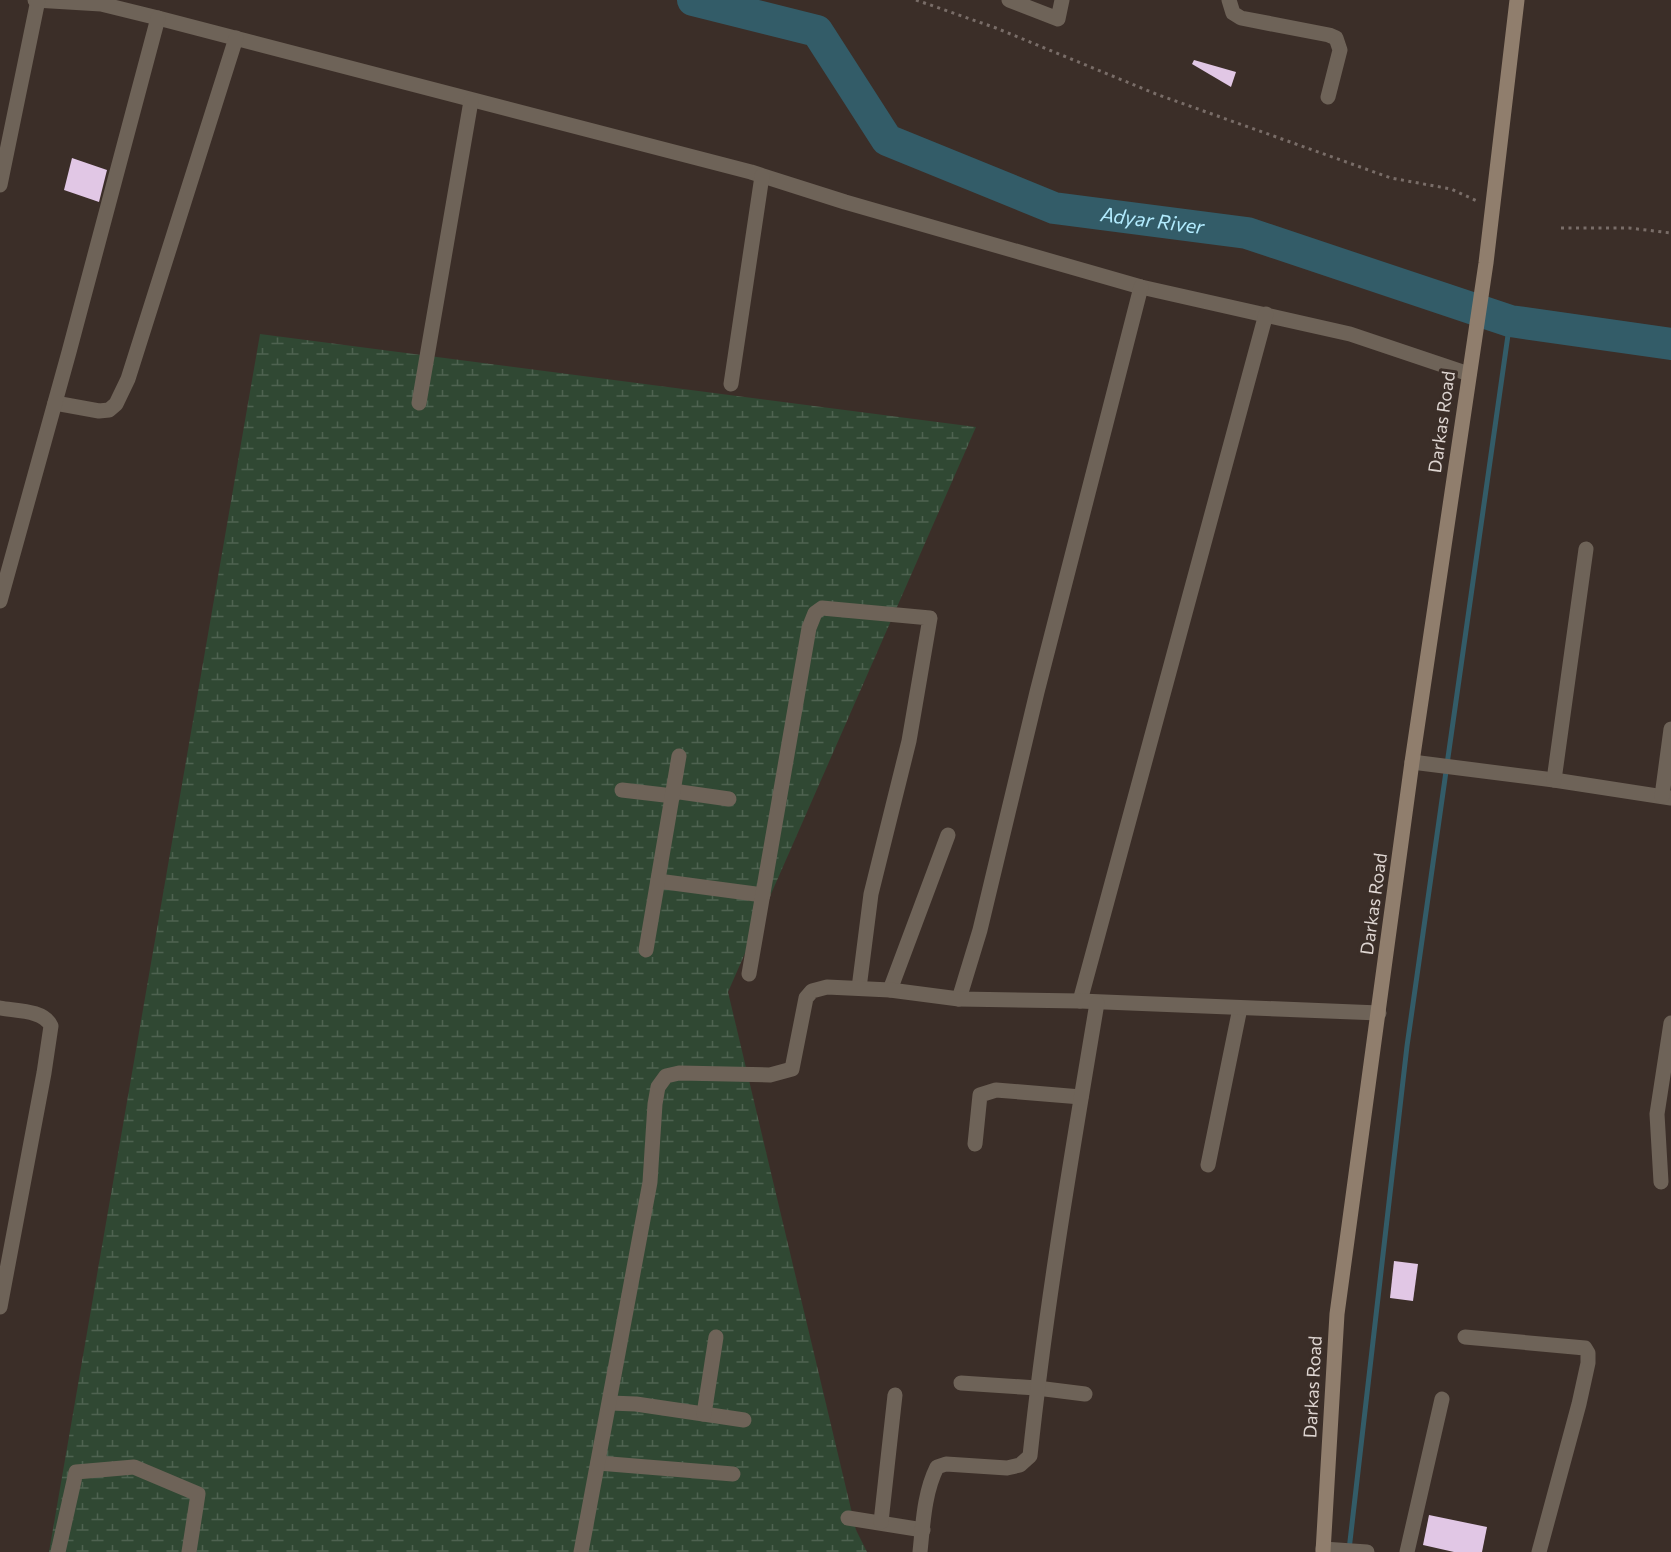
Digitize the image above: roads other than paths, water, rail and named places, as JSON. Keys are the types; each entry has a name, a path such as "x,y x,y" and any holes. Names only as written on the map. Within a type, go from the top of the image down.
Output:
{"main road":[{"name":"Darkas Road","path":"1323,1550 1336,1314 1412,762 1486,262 1517,0"}],"street":[{"path":"0,185 37,0 101,4 762,176 1141,287 1350,334 1469,374"},
{"path":"1009,0 1058,19 1062,0"},
{"path":"1229,0 1233,13 1241,18 1336,38 1341,50 1328,97"},
{"path":"0,601 158,18"},
{"path":"55,403 99,411 109,410 116,404 128,380 236,38"},
{"path":"419,404 471,100"},
{"path":"730,384 762,176"},
{"path":"959,999 985,909 1037,692 1141,287"},
{"path":"1080,1001 1266,314"},
{"path":"1554,780 1586,549"},
{"path":"749,974 809,628 815,613 822,608 930,618 909,741 871,894 859,988"},
{"path":"1412,762 1666,797 1671,729"},
{"path":"646,950 680,756"},
{"path":"622,790 729,799"},
{"path":"890,990 948,835"},
{"path":"658,881 763,895"},
{"path":"581,1552 651,1182 652,1126 658,1088 666,1076 679,1073 770,1075 792,1069 806,998 812,990 827,987 890,990 959,999 1080,1001 1379,1013"},
{"path":"920,1552 929,1488 937,1467 946,1464 1007,1468 1020,1465 1030,1456 1037,1388 1097,1003"},
{"path":"0,1008 41,1016 48,1020 51,1026 0,1307"},
{"path":"1208,1165 1240,1008"},
{"path":"1661,1182 1657,1114 1671,1023"},
{"path":"975,1144 980,1095 996,1090 1081,1096"},
{"path":"704,1414 716,1337"},
{"path":"1465,1338 1585,1348 1588,1353 1579,1404 1539,1552"},
{"path":"961,1383 1085,1394"},
{"path":"881,1522 895,1395"},
{"path":"1407,1552 1442,1399"},
{"path":"610,1403 636,1404 744,1420"},
{"path":"598,1463 733,1474"},
{"path":"58,1552 76,1472 135,1467 198,1494 189,1552"},
{"path":"848,1518 922,1530"},
{"path":"1323,1550 1365,1552"}],"waterway":[{"name":"Adyar River","path":"693,0 817,31 887,140 1054,208 1247,233 1510,321 1671,344"},
{"path":"1349,1550 1407,1046 1510,321"}]}
